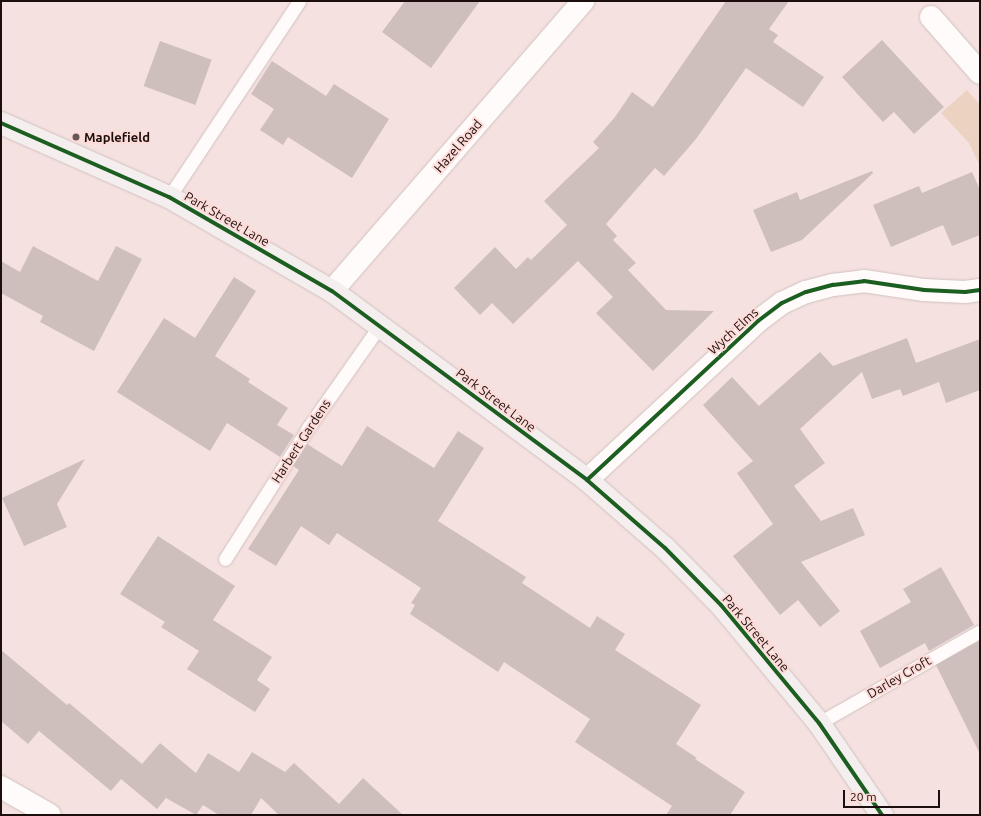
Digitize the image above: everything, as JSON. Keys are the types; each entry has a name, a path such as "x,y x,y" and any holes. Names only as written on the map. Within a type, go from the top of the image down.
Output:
{"street":[{"name":"Hazel Road","path":"332,290 584,1"},
{"path":"931,17 980,73"},
{"name":"Park Street Lane","path":"1,123 169,197 332,290 587,480 665,548 721,605 818,723 882,815"},
{"name":"Wych Elms","path":"587,480 758,321 782,303 806,292 833,284 864,281 924,290 964,292 980,290"},
{"path":"1,787 50,815"}],"lane":[{"path":"169,197 299,1"},
{"name":"Harbert Gardens","path":"225,559 308,428 380,325"},
{"name":"Darley Croft","path":"818,723 980,631"}],"shaded area":[{"path":"967,90 980,105 980,166 969,143 941,113"}],"building":[{"path":"405,1 480,1 431,68 382,32"},
{"path":"726,1 789,1 769,29 778,35 773,42 824,77 803,107 746,68 696,139 664,176 655,168 606,224 617,236 613,240 636,263 628,270 666,310 714,311 653,371 596,313 613,297 578,261 513,324 492,303 480,315 454,288 495,247 516,269 528,257 531,260 567,225 544,201 599,148 593,142 615,117 632,92 653,107"},
{"path":"882,40 944,107 914,134 894,112 883,122 842,77"},
{"path":"160,41 212,60 195,105 144,86"},
{"path":"272,61 326,96 334,84 389,119 352,178 288,137 283,145 260,130 274,109 251,94"},
{"path":"872,171 873,173 802,240 771,252 753,210 797,192 800,200"},
{"path":"972,172 980,190 980,235 952,246 943,225 891,247 873,205 919,186 922,193"},
{"path":"33,246 98,281 116,246 142,259 94,351 40,322 43,316 1,293 1,261 20,272"},
{"path":"234,277 256,291 215,356 250,379 248,382 288,408 277,425 294,435 280,457 227,423 210,451 117,392 164,318 195,338"},
{"path":"907,338 916,363 980,339 980,390 946,403 939,382 903,396 900,389 872,399 862,372 800,429 825,463 794,486 821,521 853,508 865,535 801,562 840,611 820,627 798,600 780,615 733,556 773,524 737,473 753,461 703,405 732,377 759,406 820,352 833,366"},
{"path":"367,426 434,468 458,431 484,448 438,521 526,577 522,583 590,628 597,616 625,634 615,650 701,705 676,744 697,758 695,759 745,792 730,815 666,815 672,806 575,742 590,719 504,662 498,672 410,614 415,605 411,603 421,588 337,533 329,545 301,526 276,566 248,549 299,470 293,466 307,444 342,466"},
{"path":"85,459 57,504 67,527 24,546 2,498"},
{"path":"158,536 235,586 213,620 272,657 257,680 270,689 255,712 187,669 199,651 161,627 165,622 120,594"},
{"path":"941,567 974,625 929,651 925,643 880,668 860,631 911,602 903,589"},
{"path":"980,640 980,754 936,665"},
{"path":"1,650 67,705 69,703 142,764 160,743 196,773 208,753 239,772 252,752 285,772 294,763 339,804 363,778 403,815 279,815 261,798 251,815 219,815 203,805 196,815 166,798 157,809 121,779 111,791 39,731 28,744 1,721"}],"cycle path":[{"path":"1,123 169,197 332,291 587,480 665,548 721,605 819,723 882,815"},
{"path":"587,480 758,321 782,303 806,292 833,285 864,281 924,290 965,292 980,290"}],"place":[{"name":"Maplefield","path":"76,137"}]}
